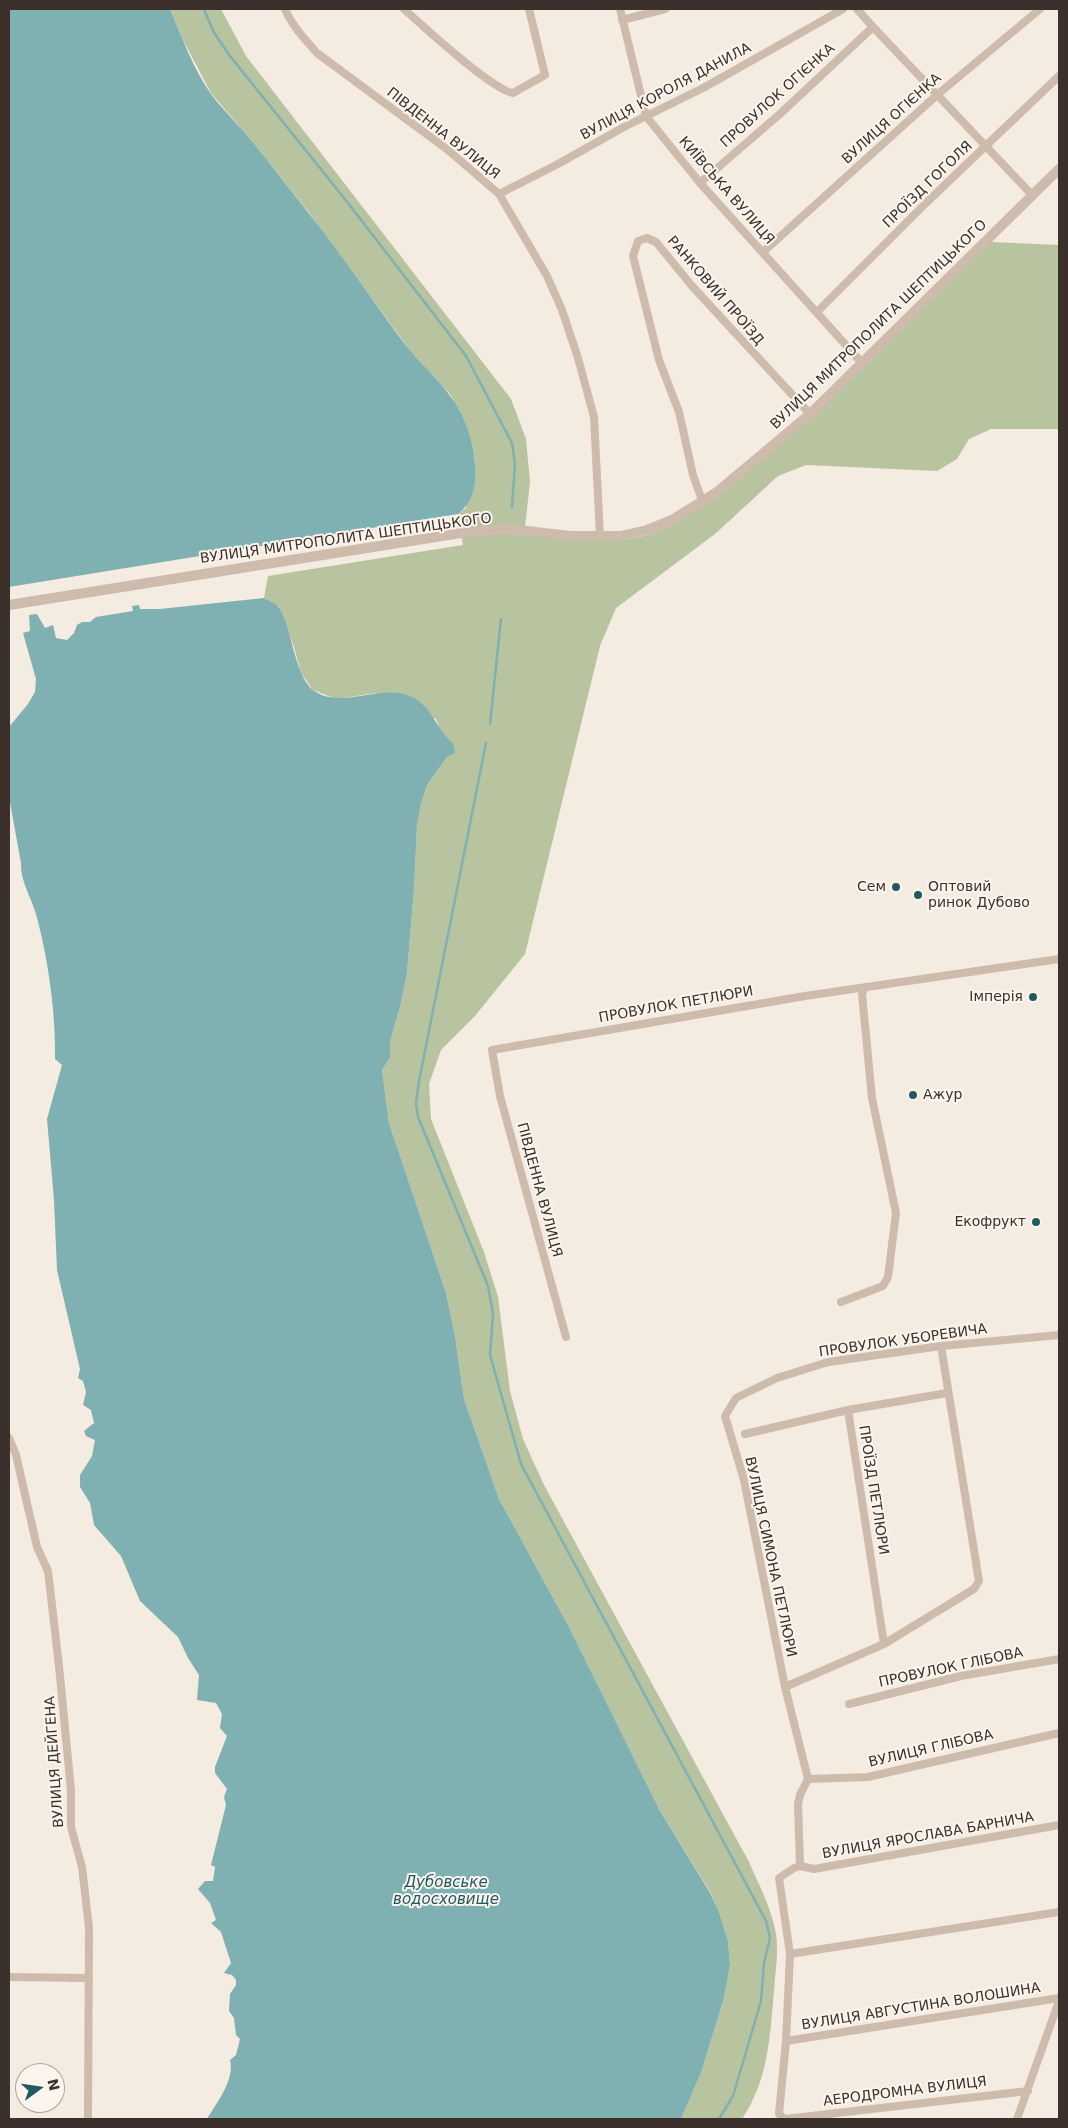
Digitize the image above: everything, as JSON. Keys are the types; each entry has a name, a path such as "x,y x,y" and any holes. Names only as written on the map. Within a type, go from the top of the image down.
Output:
{"street":[{"name":"ПІВДЕННА ВУЛИЦЯ","path":"286,9 289,18 317,53 448,150 499,194 547,276 562,310 578,358 594,417 600,536"},
{"path":"404,10 438,40 497,86 513,93 545,75 529,9"},
{"name":"КИЇВСЬКА ВУЛИЦЯ","path":"620,9 646,116 700,183 862,363"},
{"path":"622,20 665,9"},
{"name":"ВУЛИЦЯ КОРОЛЯ ДАНИЛА","path":"499,194 705,87 843,9"},
{"path":"857,9 1032,196"},
{"name":"ВУЛИЦЯ ОГІЄНКА","path":"763,252 937,95 1040,9"},
{"name":"ПРОВУЛОК ОГІЄНКА","path":"700,183 781,113 872,27"},
{"name":"ПРОЇЗД ГОГОЛЯ","path":"817,312 1059,76"},
{"name":"ВУЛИЦЯ МИТРОПОЛИТА ШЕПТИЦЬКОГО","path":"9,605 461,533 509,529 570,536 620,536 647,530 672,520 717,492 810,414 1059,169"},
{"name":"РАНКОВИЙ ПРОЇЗД","path":"702,500 693,475 679,412 659,360 633,256 638,241 648,238 656,242 692,286 810,414"},
{"name":"ПРОВУЛОК ПЕТЛЮРИ","path":"492,1050 865,987 1059,959"},
{"path":"841,1302 883,1286 888,1277 896,1213 872,1098 862,994 865,987"},
{"name":"ПІВДЕННА ВУЛИЦЯ","path":"492,1050 500,1096 566,1337"},
{"name":"ПРОВУЛОК УБОРЕВИЧА","path":"730,1434 726,1416 736,1398 777,1378 828,1362 940,1346 1059,1335"},
{"path":"785,1687 884,1644 974,1589 979,1581 940,1346"},
{"name":"ПРОЇЗД ПЕТЛЮРИ","path":"884,1644 848,1410 948,1393"},
{"path":"745,1434 848,1410"},
{"name":"ВУЛИЦЯ СИМОНА ПЕТЛЮРИ","path":"730,1434 744,1480 785,1687 808,1779"},
{"name":"ВУЛИЦЯ ДЕЙГЕНА","path":"9,1438 16,1454 37,1547 48,1571 70,1781 71,1827 82,1867 89,1928 88,2119"},
{"name":"ПРОВУЛОК ГЛІБОВА","path":"849,1704 961,1676 1059,1659"},
{"name":"ВУЛИЦЯ ГЛІБОВА","path":"808,1779 868,1777 1059,1733"},
{"path":"785,2119 779,2114 786,2041 790,1954 779,1878 800,1866 798,1804 808,1779"},
{"name":"ВУЛИЦЯ ЯРОСЛАВА БАРНИЧА","path":"800,1866 814,1869 1059,1825"},
{"path":"790,1954 1059,1912"},
{"path":"9,1977 89,1978"},
{"path":"1017,2119 1059,2000"},
{"name":"ВУЛИЦЯ АВГУСТИНА ВОЛОШИНА","path":"786,2041 1059,2000"},
{"name":"АЕРОДРОМНА ВУЛИЦЯ","path":"785,2119 1028,2090"}],"green space":[{"path":"170,9 221,9 246,56 511,399 526,439 530,482 525,527 569,541 621,541 648,535 674,524 719,496 991,242 1059,245 1059,429 991,429 969,439 957,459 937,471 806,465 778,476 715,534 616,608 600,646 525,954 475,1016 441,1050 429,1084 431,1119 484,1252 498,1297 510,1391 523,1439 544,1485 749,1862 772,1915 777,1941 777,1955 769,2042 757,2089 742,2119 681,2119 701,2073 724,1998 730,1965 728,1941 719,1912 709,1890 660,1811 569,1627 499,1499 464,1399 455,1336 446,1293 389,1123 382,1070 390,1058 390,1042 407,973 417,826 427,785 447,757 454,753 442,735 436,719 376,693 336,699 313,690 301,673 294,647 279,607 264,598 268,576 463,545 458,514 466,508 475,460 465,422 450,394 409,349 310,214 211,93 183,40"}],"water":[{"path":"9,9 170,9 193,64 211,94 272,166 331,242 401,339 445,389 459,410 472,445 475,483 472,495 466,506 458,514 9,587"},
{"name":"Дубовське водосховище","path":"264,598 280,609 302,674 313,690 323,696 335,698 384,693 407,695 428,710 442,731 453,743 455,753 447,757 427,785 417,826 407,973 390,1042 390,1058 382,1070 389,1123 446,1293 455,1336 464,1399 499,1499 569,1627 660,1811 709,1891 719,1912 728,1941 730,1965 724,1998 701,2073 681,2119 207,2119 228,2083 231,2068 230,2060 236,2055 240,2039 236,2035 234,2018 229,2011 230,1994 236,1985 236,1980 232,1975 224,1973 231,1963 221,1932 211,1923 216,1920 210,1903 198,1889 205,1881 213,1881 215,1867 211,1865 226,1805 224,1797 227,1789 215,1773 215,1767 227,1736 220,1728 222,1714 216,1703 197,1700 199,1675 178,1637 140,1601 121,1556 94,1525 90,1503 80,1487 80,1475 92,1456 95,1440 86,1436 84,1431 94,1423 91,1410 83,1405 86,1392 83,1381 78,1378 80,1369 57,1270 54,1200 47,1119 62,1065 55,1059 53,1005 48,967 36,914 22,876 9,797 9,727 28,704 35,692 36,679 23,633 30,631 29,615 37,614 45,628 53,625 56,638 67,640 74,633 77,625 82,622 90,622 96,617 133,611 132,606 139,605 140,609 160,609"}],"waterway":[{"path":"204,9 213,31 230,56 348,203 466,356 512,443 515,464 512,507"},
{"path":"490,724 501,619"},
{"path":"486,743 419,1081 416,1103 418,1117 488,1286 493,1314 490,1355 521,1464 766,1921 770,1938 764,1963 761,2001 733,2096 719,2119"}],"place":[{"name":"Сем","path":"896,887"},
{"name":"Оптовий ринок Дубово","path":"918,895"},
{"name":"Імперія","path":"1033,997"},
{"name":"Ажур","path":"913,1095"},
{"name":"Екофрукт","path":"1036,1222"}]}
